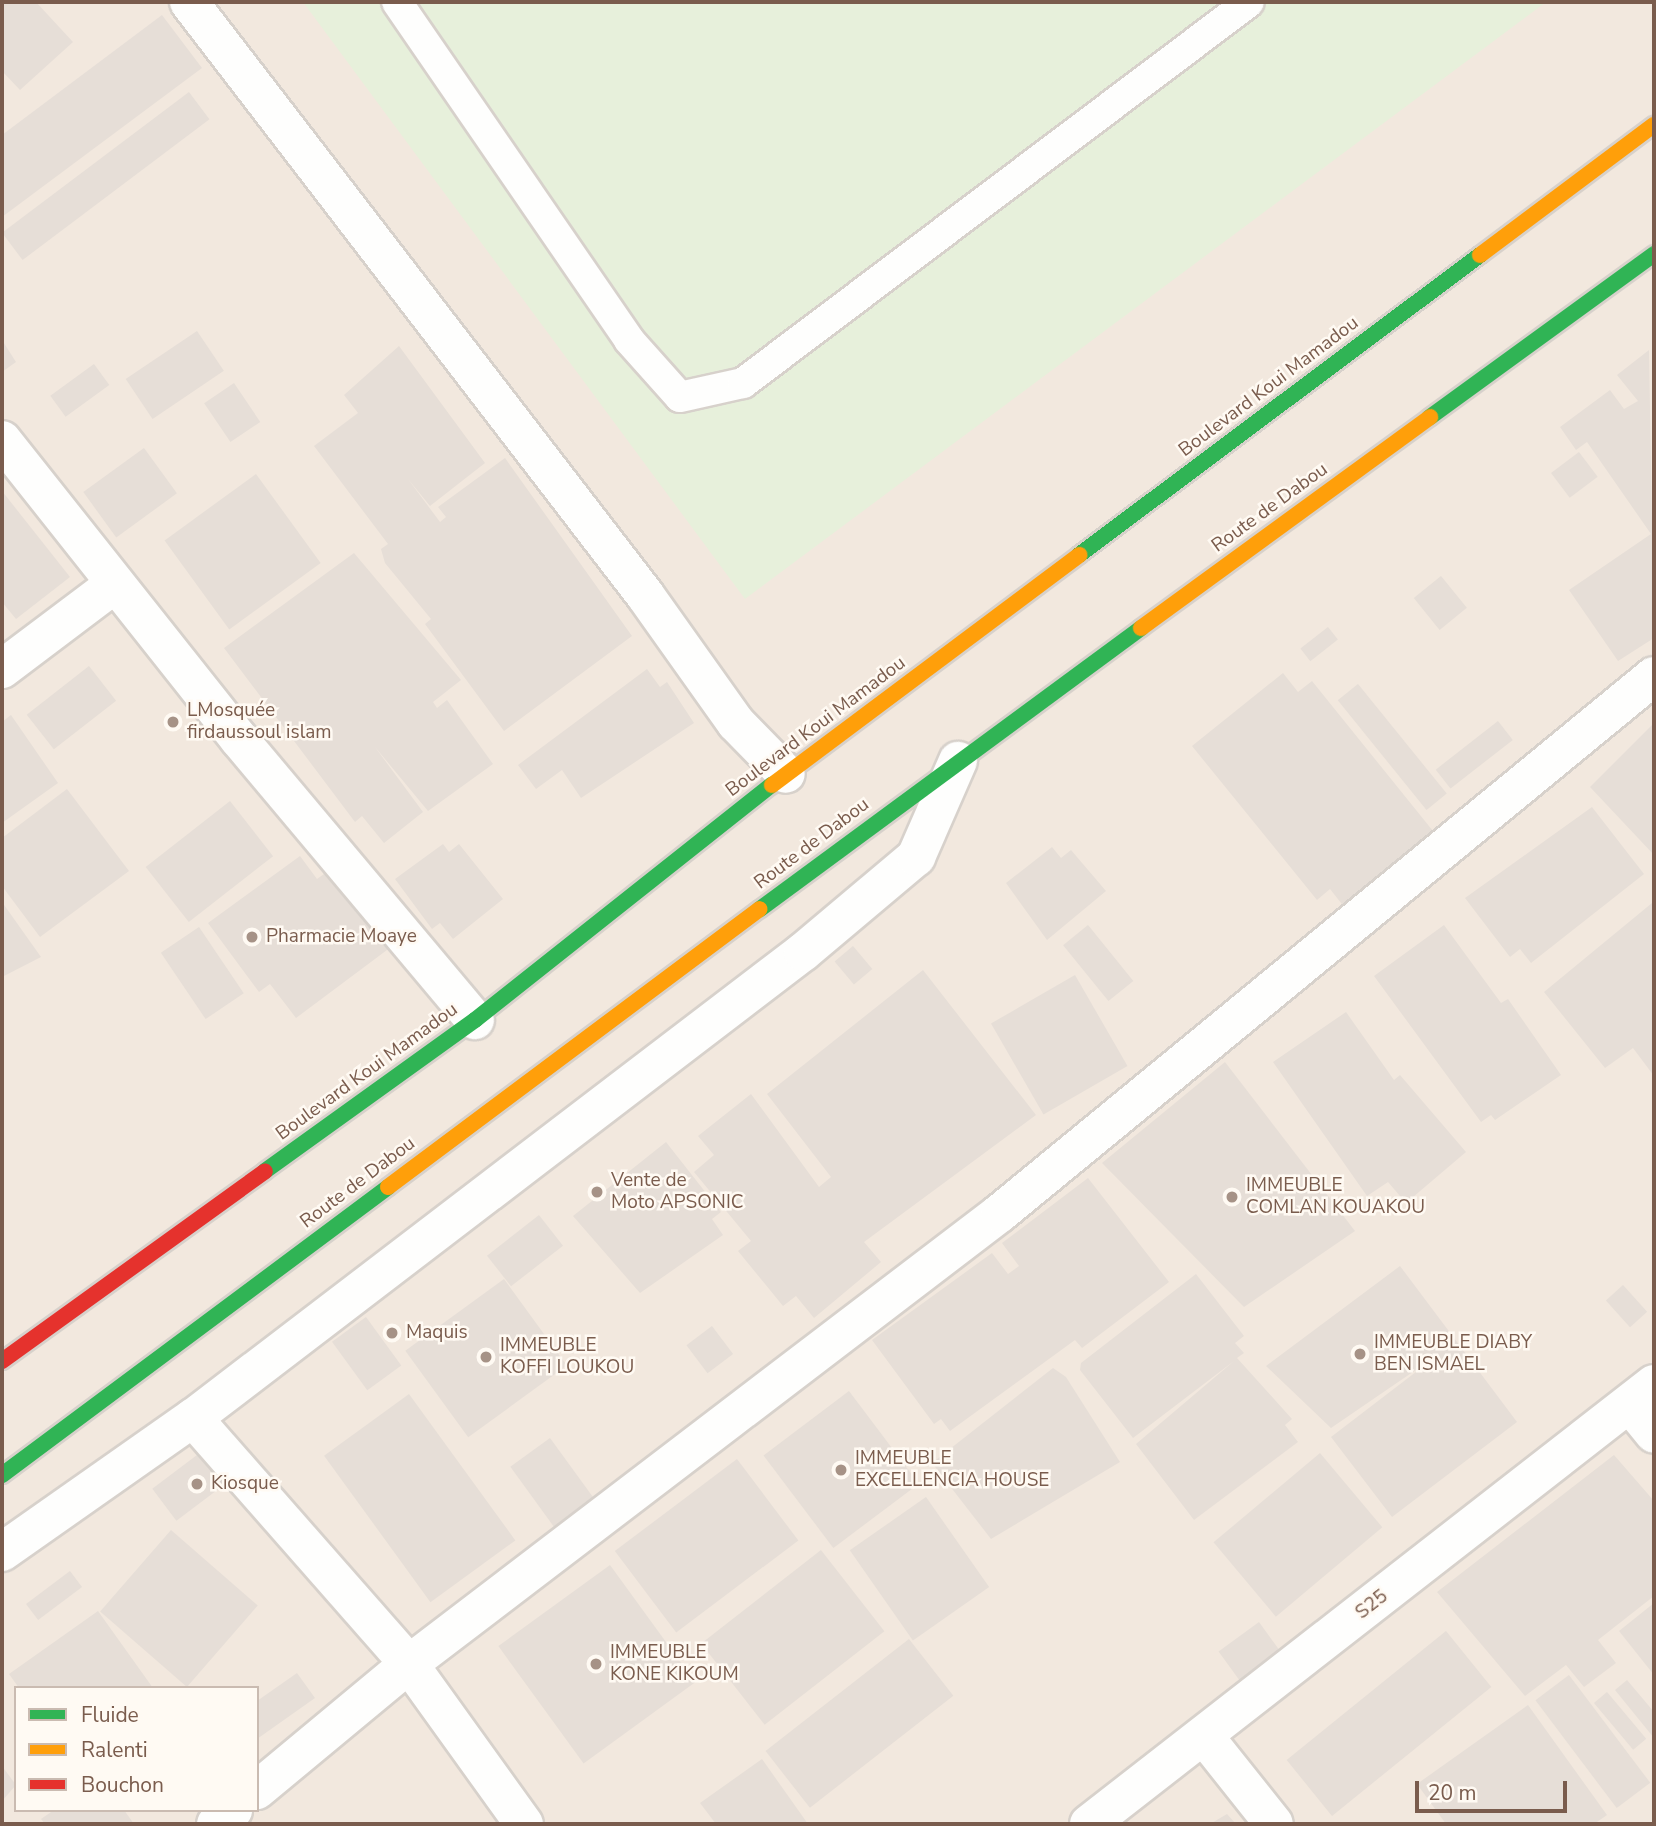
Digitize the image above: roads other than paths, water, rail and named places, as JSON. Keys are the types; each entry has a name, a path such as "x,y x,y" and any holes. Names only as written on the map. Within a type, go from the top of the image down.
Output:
{"main road":[{"name":"Boulevard Koui Mamadou","path":"2,1361 475,1020 786,774 1654,125"},
{"name":"Route de Dabou","path":"2,1475 958,761 1654,254"}],"street":[{"path":"189,2 645,595 736,723 786,774"},
{"path":"2,440 115,584 475,1020"},
{"path":"2,669 115,584"},
{"path":"259,1788 409,1664 1000,1213 1654,676"},
{"path":"2,1552 193,1418 803,952 916,856 958,761"},
{"path":"1642,1394 1654,1434"},
{"name":"S25","path":"1088,1824 1642,1394"},
{"path":"193,1418 409,1664 524,1824"},
{"path":"1204,1736 1274,1824"},
{"path":"216,1824 231,1812"}],"lane":[{"path":"397,2 629,340 680,397 744,383 1249,2"}],"place":[{"name":"LMosquée firdaussoul islam","path":"173,722"},
{"name":"Pharmacie Moaye","path":"252,937"},
{"name":"Vente de Moto APSONIC","path":"597,1192"},
{"name":"IMMEUBLE COMLAN KOUAKOU","path":"1232,1197"},
{"name":"Maquis","path":"392,1333"},
{"name":"IMMEUBLE DIABY BEN ISMAEL","path":"1360,1354"},
{"name":"IMMEUBLE KOFFI LOUKOU","path":"486,1357"},
{"name":"IMMEUBLE EXCELLENCIA HOUSE","path":"841,1470"},
{"name":"Kiosque","path":"197,1484"},
{"name":"IMMEUBLE KONE KIKOUM","path":"596,1664"}]}
